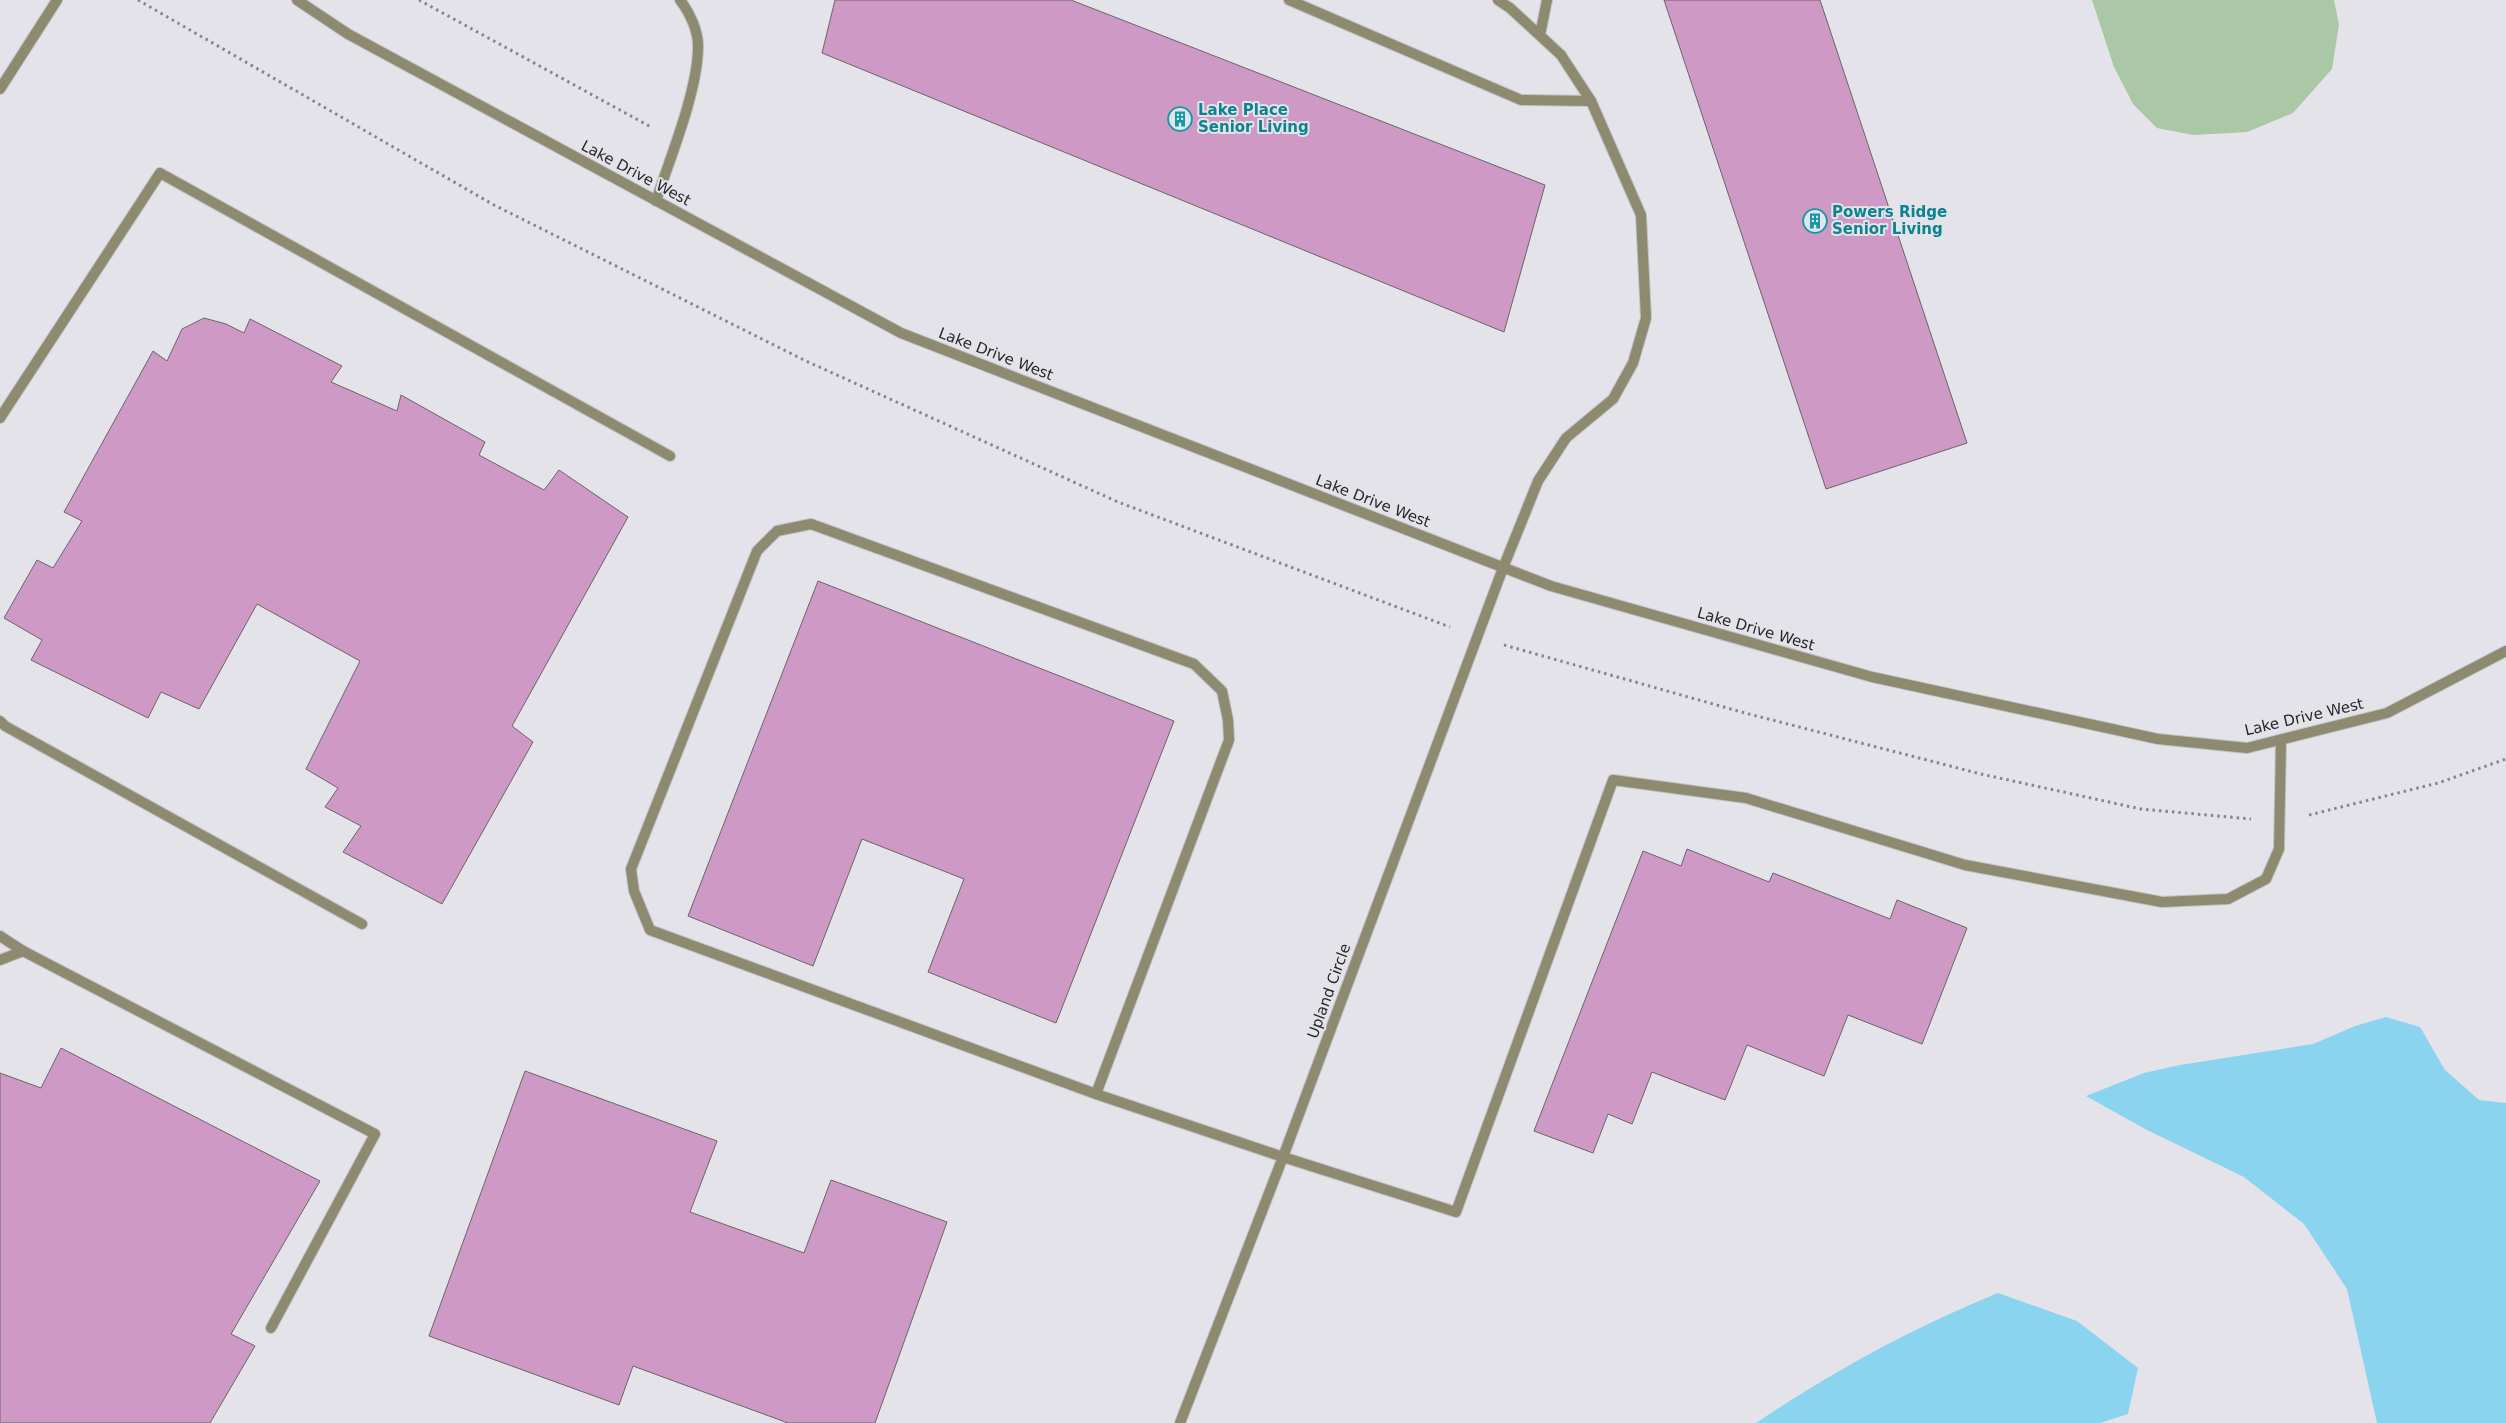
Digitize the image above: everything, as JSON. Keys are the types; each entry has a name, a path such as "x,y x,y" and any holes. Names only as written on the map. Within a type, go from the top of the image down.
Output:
{"street":[{"path":"0,89 57,0"},
{"name":"Lake Drive West","path":"297,0 348,34 901,333 1551,586 1872,677 2158,739 2247,748 2387,713 2506,651"},
{"path":"656,201 692,86 698,48 690,14 680,0"},
{"path":"1289,0 1521,100 1590,101"},
{"name":"Upland Circle","path":"1180,1423 1283,1158 1503,568 1538,481 1566,438 1613,399 1634,362 1646,318 1641,215 1590,101 1561,55 1510,8 1498,0"},
{"path":"1540,35 1547,0"},
{"path":"0,418 160,173 670,456"},
{"path":"1096,1094 1229,740 1228,720 1222,692 1194,664 811,524 777,531 757,551 631,869 634,891 650,930 1096,1094 1283,1158 1456,1212 1612,780 1746,798 1965,865 2162,902 2228,899 2266,879 2279,849 2281,740"},
{"path":"0,721 4,726 362,924"},
{"path":"0,936 23,951 375,1134 271,1328"},
{"path":"0,960 23,951"}],"path":[{"path":"419,0 676,140"}],"green space":[{"path":"2092,0 2334,0 2339,25 2332,69 2293,113 2247,132 2193,135 2157,128 2133,104 2114,67"}],"water":[{"path":"2386,1017 2420,1027 2445,1070 2479,1100 2506,1103 2506,1423 2377,1423 2347,1289 2304,1224 2244,1177 2145,1129 2086,1096 2144,1073 2180,1065 2313,1044 2355,1026"},
{"path":"1998,1293 2077,1321 2138,1368 2128,1414 2100,1423 1756,1423 1844,1368 1904,1336"}],"building":[{"name":"Lake Place Senior Living","path":"835,0 1071,0 1545,185 1504,332 822,53"},
{"name":"Powers Ridge Senior Living","path":"1664,0 1820,0 1967,443 1826,489"},
{"path":"204,318 226,324 244,333 250,319 342,366 331,382 397,411 401,395 485,442 479,455 544,490 559,470 628,517 512,726 533,742 442,904 343,852 361,826 325,807 338,788 306,769 360,661 257,604 199,709 161,692 148,718 31,660 42,640 4,618 37,560 53,568 82,521 64,512 153,351 167,361 182,329"},
{"path":"818,581 1174,721 1056,1023 928,972 964,879 862,839 813,966 688,916"},
{"path":"1687,849 1769,882 1773,873 1890,919 1897,900 1967,928 1922,1044 1848,1015 1824,1076 1747,1045 1725,1100 1652,1072 1632,1124 1608,1114 1593,1153 1534,1131 1643,851 1681,866"},
{"path":"61,1048 320,1181 231,1334 255,1346 210,1423 0,1423 0,1073 41,1088"},
{"path":"525,1071 717,1141 690,1212 804,1253 831,1180 947,1222 875,1423 788,1423 633,1366 619,1405 429,1336"}],"place":[{"name":"Lake Place Senior Living","path":"1180,119"},
{"name":"Powers Ridge Senior Living","path":"1815,221"}]}
